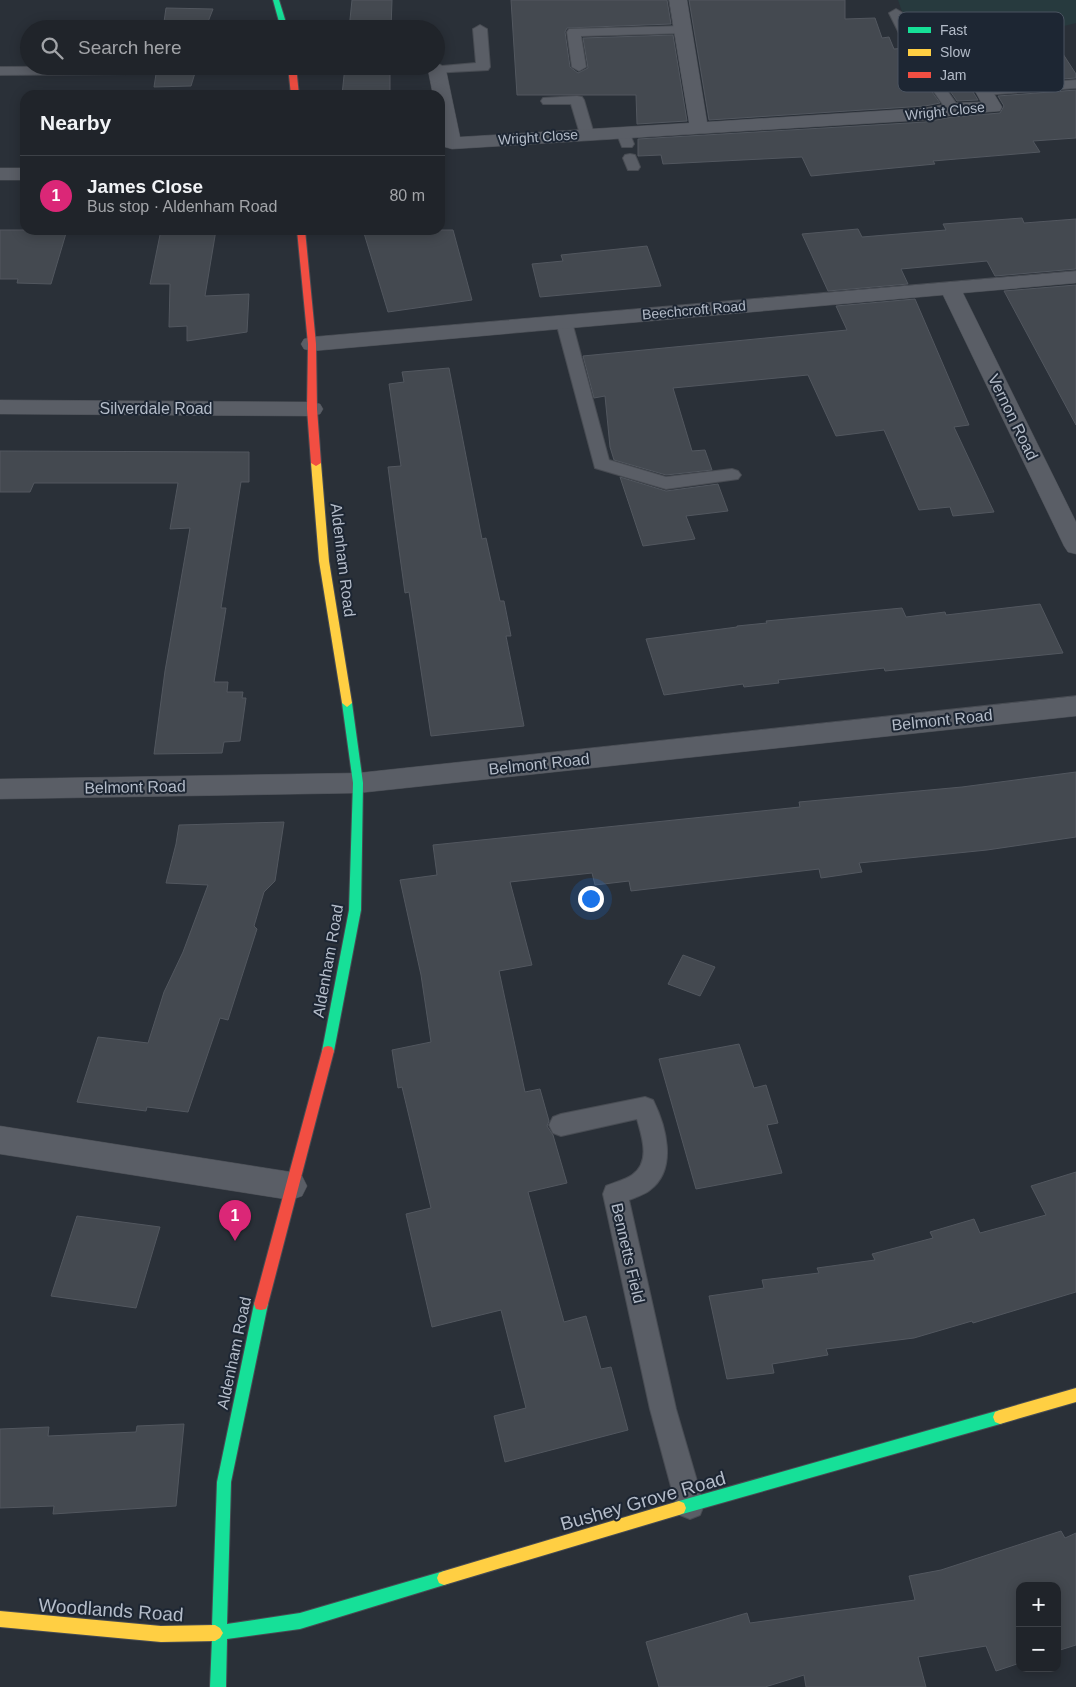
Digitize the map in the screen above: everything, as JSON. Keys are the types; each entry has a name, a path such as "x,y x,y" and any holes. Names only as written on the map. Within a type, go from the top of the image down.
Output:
{"main road":[{"path":"276,0 282,20"},
{"path":"293,75 295,90"},
{"name":"Aldenham Road","path":"218,1687 224,1482 254,1331 331,1038 355,910 358,783 344,679 324,560 312,409 312,344 301,235"},
{"name":"Bushey Grove Road","path":"220,1633 300,1621 690,1504 1076,1395"},
{"name":"Woodlands Road","path":"0,1619 161,1634 220,1633"}],"street":[{"path":"678,0 699,127"},
{"name":"Wright Close","path":"437,75 439,90"},
{"name":"Wright Close","path":"446,144 587,134 628,150 699,127 925,114 953,109 993,106 985,92"},
{"path":"0,174 20,174"},
{"name":"Beechcroft Road","path":"312,344 1076,277"},
{"name":"Vernon Road","path":"950,287 1076,546"},
{"name":"Silverdale Road","path":"0,407 312,409"},
{"name":"Belmont Road","path":"0,789 358,783 1076,706"},
{"path":"0,1140 291,1186"}],"lane":[{"path":"896,13 898,18"},
{"path":"445,68 483,67 480,29"},
{"path":"579,67 574,32 683,30"},
{"path":"0,71 20,71"},
{"path":"939,92 953,109"},
{"path":"548,102 577,100 587,134"},
{"path":"564,322 601,464 666,483 732,475"},
{"name":"Bennetts Field","path":"561,1125 645,1107 656,1154 653,1172 641,1183 615,1194 663,1409 690,1504"}],"green space":[{"path":"898,0 1076,0 1076,23 1064,26 1064,12 902,12"}],"building":[{"path":"352,0 392,0 391,20 350,20"},
{"path":"511,0 667,0 671,24 567,28 565,32 570,67 578,73 588,68 583,38 673,35 687,121 637,124 636,95 517,95"},
{"path":"689,0 845,0 845,19 875,18 882,38 889,37 894,49 898,49 898,92 932,92 940,103 925,106 709,120"},
{"path":"166,8 213,9 209,20 164,20"},
{"path":"1064,56 1076,74 1076,78 1064,79"},
{"path":"156,75 194,75 191,86 154,87"},
{"path":"344,75 390,75 390,90 343,90"},
{"path":"1076,90 1076,138 1033,141 1040,152 933,161 935,164 811,176 802,157 663,164 661,155 638,156 638,139 925,122 953,117 1000,113 1004,106 998,96"},
{"path":"951,92 973,92 978,100 957,101"},
{"path":"1022,218 1024,223 1076,219 1076,269 995,276 987,261 901,269 908,284 828,291 802,234 858,229 862,237 946,230 943,224"},
{"path":"0,230 20,230 20,235 66,235 51,284 17,283 18,279 0,279"},
{"path":"445,230 453,230 472,300 388,312 365,235 445,235"},
{"path":"160,235 215,235 205,296 249,294 247,332 187,341 187,326 169,327 170,284 150,284"},
{"path":"647,246 661,286 540,297 532,264 563,261 561,255"},
{"path":"1076,285 1076,425 1004,291"},
{"path":"915,299 969,425 954,427 994,512 953,516 950,507 919,510 884,430 836,436 808,375 673,388 692,451 705,450 712,470 666,475 614,460 610,447 605,396 594,398 583,356 847,330 836,306"},
{"path":"449,368 482,539 486,538 500,601 504,601 511,636 506,636 524,726 431,736 409,592 405,593 388,467 401,466 389,384 404,382 402,372"},
{"path":"0,451 249,452 249,482 241,482 221,608 226,608 214,682 228,682 227,692 243,692 242,698 246,698 240,741 224,742 222,753 154,754 165,671 190,528 170,529 178,483 34,483 30,492 0,492"},
{"path":"620,477 666,491 718,484 728,511 686,516 695,539 643,546"},
{"path":"1040,604 1063,653 885,671 884,668 778,680 779,683 744,687 743,684 664,695 646,639 767,623 766,621 902,608 906,617 945,612 946,615"},
{"path":"1076,772 1076,837 987,850 859,863 862,872 821,878 819,869 631,891 629,881 595,885 592,873 510,882 532,965 499,971 525,1092 540,1089 549,1121 547,1126 553,1135 567,1183 528,1192 564,1322 586,1316 601,1369 611,1367 628,1430 505,1462 494,1416 526,1408 501,1310 432,1327 406,1214 431,1208 402,1087 398,1088 392,1050 431,1042 421,975 400,880 437,875 433,845 800,807 799,802 962,787"},
{"path":"284,822 275,881 264,892 254,926 257,929 228,1020 220,1018 188,1112 147,1107 146,1111 77,1102 98,1037 148,1043 164,992 183,952 208,885 166,883 179,825"},
{"path":"683,955 715,967 700,996 668,984"},
{"path":"739,1044 754,1088 766,1085 778,1123 767,1125 782,1173 696,1189 659,1059"},
{"path":"1076,1172 1076,1292 973,1323 972,1321 914,1338 826,1349 828,1355 772,1364 774,1373 727,1379 709,1296 764,1288 762,1280 819,1273 817,1268 875,1260 872,1254 933,1238 930,1232 974,1219 980,1233 1046,1215 1031,1186"},
{"path":"77,1216 160,1227 136,1308 51,1296"},
{"path":"184,1424 176,1506 53,1514 54,1506 0,1508 0,1429 49,1427 48,1436 136,1432 137,1426"},
{"path":"1061,1531 1065,1538 1076,1533 1076,1645 1061,1650 1061,1582 1016,1582 1016,1664 996,1671 986,1646 918,1657 926,1687 806,1687 804,1675 765,1687 659,1687 646,1642 747,1613 750,1623 915,1600 909,1576 941,1570"}],"traffic: fast":[{"path":"276,0 282,20"},
{"path":"328,1051 355,910 358,783 347,703"},
{"path":"218,1687 224,1482 261,1304"},
{"path":"679,1508 1000,1417"},
{"path":"215,1633 300,1621 444,1578"}],"traffic: slow":[{"path":"316,463 324,561 347,703"},
{"path":"1000,1417 1076,1395"},
{"path":"444,1578 679,1508"},
{"path":"0,1619 161,1634 215,1633"}],"traffic: jam":[{"path":"293,75 294,90"},
{"path":"301,235 312,344 312,409 316,463"},
{"path":"261,1304 328,1051"}],"place":[{"name":"James Close","path":"235,1241"}]}
